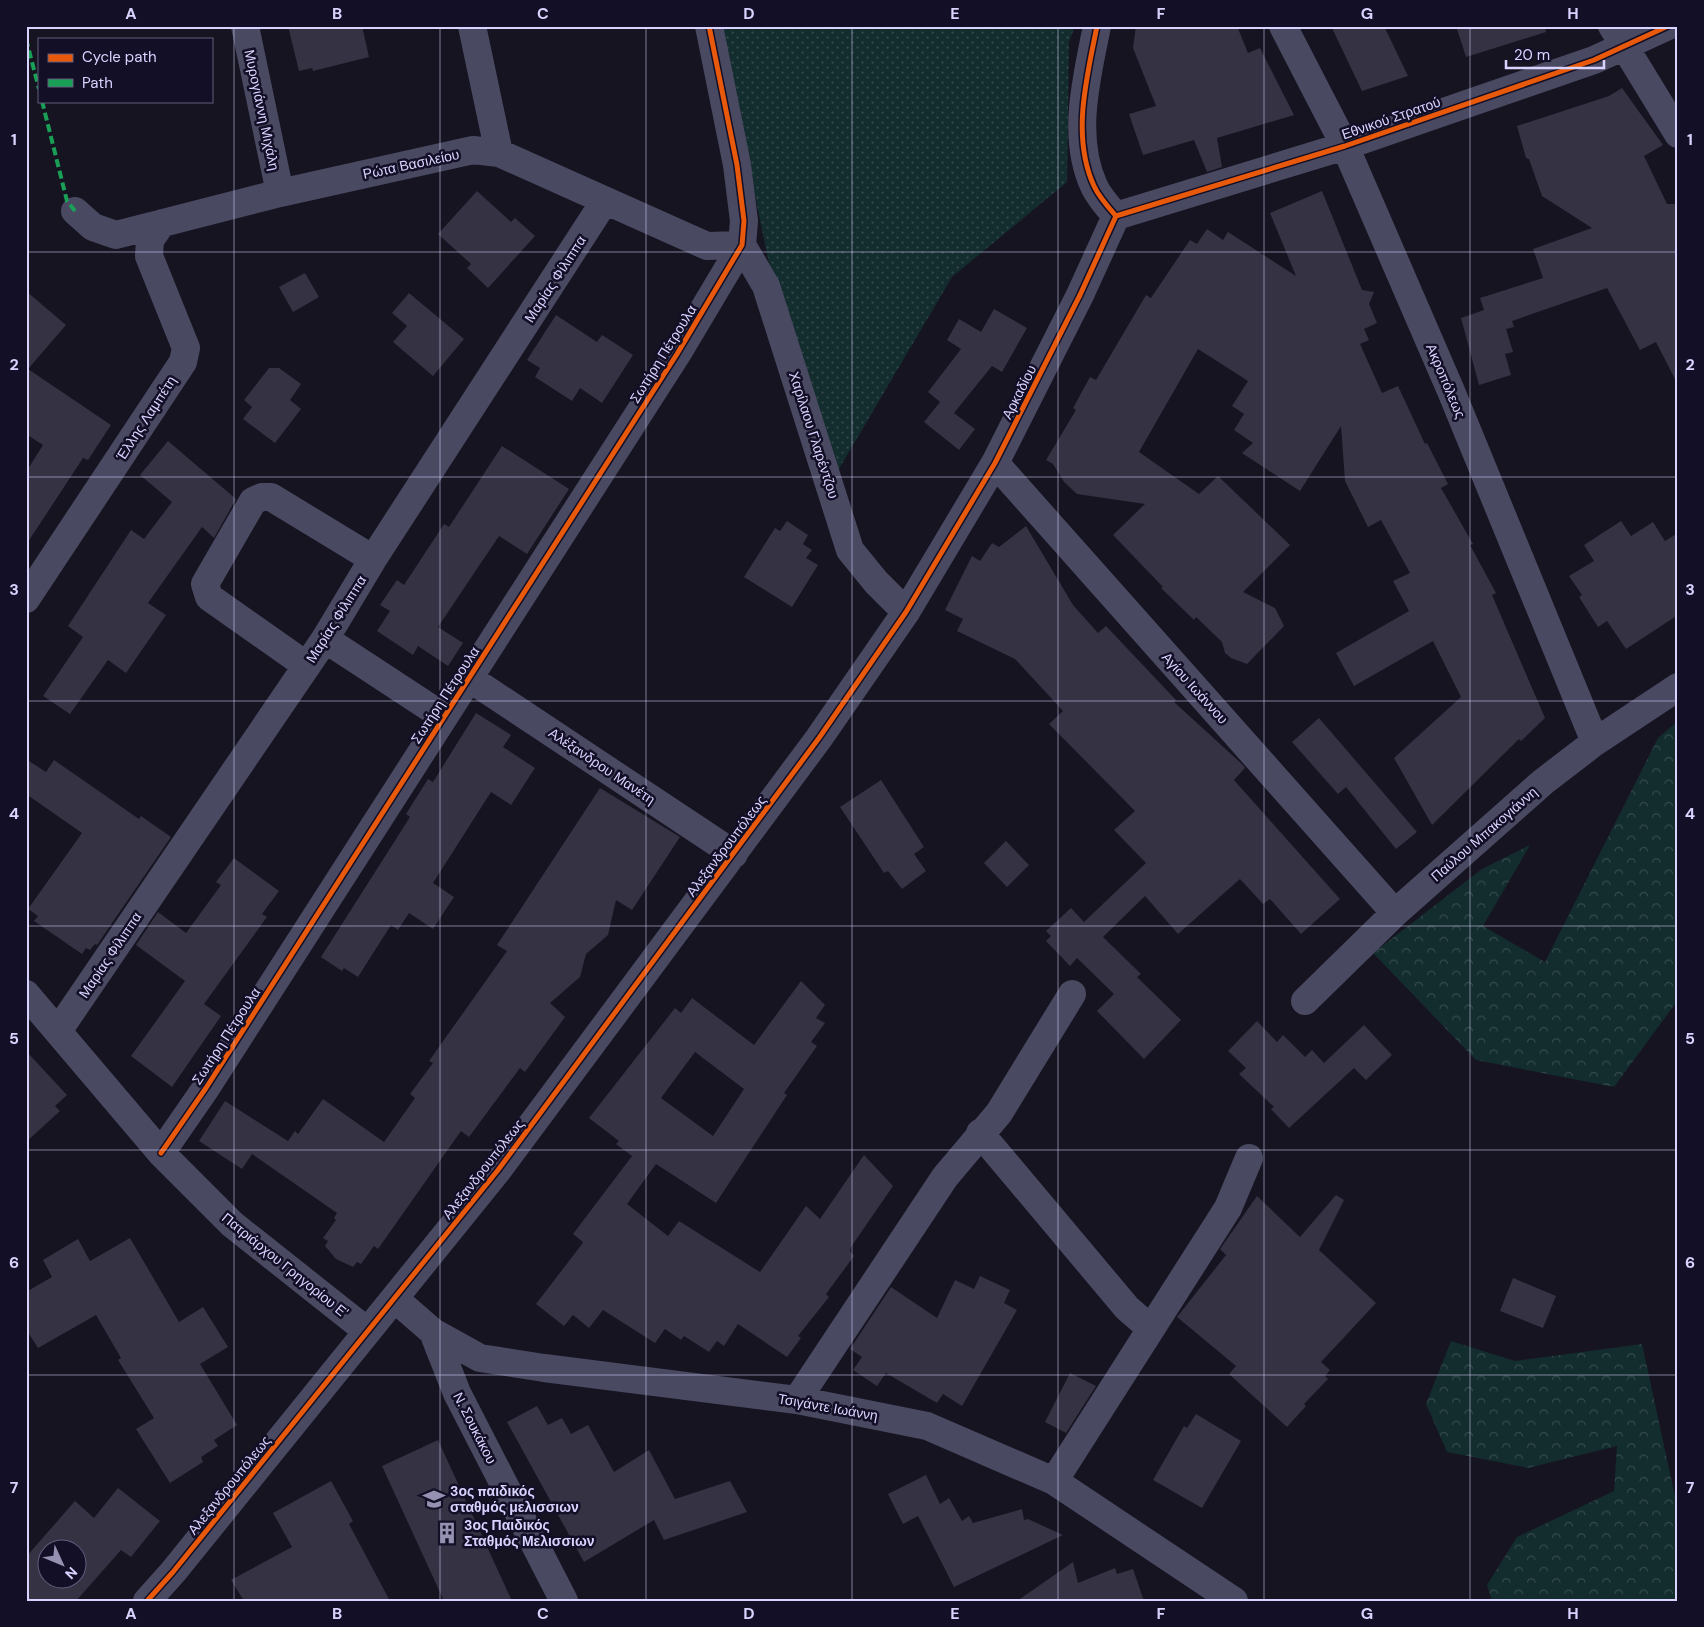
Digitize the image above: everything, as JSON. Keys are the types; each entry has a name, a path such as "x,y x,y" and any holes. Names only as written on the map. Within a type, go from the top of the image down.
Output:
{"street":[{"name":"Μυρογιάννη Μιχάλη","path":"245,26 280,193"},
{"path":"472,26 498,153"},
{"path":"708,26 737,165 744,221 742,246"},
{"path":"1097,26 1083,96 1084,157 1094,186 1116,216"},
{"name":"Ακροπόλεως","path":"1282,26 1344,146 1451,391 1595,742"},
{"name":"Εθνικού Στρατού","path":"1116,216 1344,146 1618,37 1668,26"},
{"path":"1618,37 1678,134"},
{"name":"Ρώτα Βασιλείου","path":"76,211 92,227 116,235 280,193 472,150 498,153 604,202 707,246 742,246"},
{"name":"Μαρίας Φίλιππα","path":"58,1031 307,666 373,559 604,202"},
{"name":"Αρκαδίου","path":"819,738 906,612 995,463 1080,295 1116,216"},
{"name":"Έλλης Λαμπέτη","path":"26,599 182,362 186,348 149,256 150,240 162,223"},
{"name":"Χαρίλαου Γλαρέντζου","path":"742,246 766,286 850,550 876,582 906,612"},
{"name":"Σωτήρη Πέτρουλα","path":"161,1153 206,1088 678,354 742,246"},
{"name":"Αγίου Ιωάννου","path":"995,463 1395,913"},
{"path":"307,666 209,597 206,591 205,584 253,501 262,497 271,497 373,559"},
{"path":"325,638 444,717"},
{"name":"Αλέξανδρου Μανέτη","path":"469,678 734,854"},
{"name":"Παύλου Μπακογιάννη","path":"1305,1001 1395,913 1543,782 1595,742 1678,687"},
{"name":"Αλεξανδρουπόλεως","path":"147,1601 179,1565 498,1170 819,738"},
{"name":"Πατριάρχου Γρηγορίου Ε'","path":"26,994 161,1153 232,1224 367,1331"},
{"path":"797,1400 946,1177 980,1133 999,1113 1072,994"},
{"path":"980,1133 1127,1308 1150,1328"},
{"path":"1054,1481 1228,1208 1249,1158"},
{"name":"Τσιγάντε Ιωάννη","path":"395,1299 433,1332 480,1358 544,1368 797,1400 927,1426 1054,1481 1234,1601"},
{"name":"Ν. Σουκάκου","path":"433,1332 457,1393 564,1601"}],"green space":[{"path":"720,26 1075,26 1069,42 1067,182 952,277 833,479 772,278"},
{"path":"1678,721 1676,815 1678,816 1678,1000 1614,1087 1476,1060 1373,953 1482,869 1530,845 1483,926 1545,962 1658,738"},
{"path":"1451,1341 1515,1361 1642,1344 1678,1510 1678,1601 1492,1601 1487,1585 1517,1537 1614,1491 1617,1446 1528,1468 1447,1452 1426,1404"}],"building":[{"path":"288,26 362,26 369,57 313,71 312,68 299,71"},
{"path":"1136,26 1237,26 1248,53 1260,48 1294,115 1217,138 1222,167 1207,172 1194,140 1143,155 1129,114 1156,106 1133,48"},
{"path":"1331,26 1384,26 1408,76 1362,91"},
{"path":"1456,26 1545,26 1546,32 1466,57"},
{"path":"1622,88 1663,145 1644,156 1667,204 1678,204 1678,385 1656,342 1640,350 1607,288 1512,321 1514,327 1506,329 1513,352 1505,354 1511,375 1479,385 1461,318 1484,310 1480,298 1543,278 1533,249 1592,228 1542,196 1529,159 1526,158 1517,126 1609,96"},
{"path":"477,191 511,222 515,218 535,236 488,288 467,268 471,264 438,234"},
{"path":"1322,191 1362,290 1374,292 1369,304 1377,323 1364,329 1369,340 1360,344 1382,393 1398,386 1425,444 1427,443 1448,484 1441,488 1473,544 1470,545 1496,593 1492,595 1545,718 1521,741 1519,739 1432,825 1394,758 1461,697 1433,641 1354,686 1336,653 1409,611 1393,581 1410,573 1381,520 1368,527 1345,481 1341,426 1300,491 1242,453 1253,443 1234,430 1244,414 1232,406 1248,381 1198,349 1139,452 1199,494 1218,476 1290,545 1243,592 1275,608 1284,626 1247,664 1231,658 1225,653 1222,642 1196,617 1194,620 1161,588 1163,587 1113,535 1145,504 1077,494 1064,482 1053,464 1046,460 1076,410 1073,408 1090,377 1096,380 1146,295 1151,298 1190,240 1197,244 1207,229 1223,240 1228,232 1296,276 1270,213"},
{"path":"305,273 319,297 293,312 279,287"},
{"path":"26,291 66,325 28,369 111,425 88,460 83,458 26,545 26,472 43,445 26,434"},
{"path":"409,293 464,339 433,376 393,342 407,326 392,313"},
{"path":"994,309 1027,328 1002,372 992,366 954,413 975,429 959,450 924,422 940,402 945,406 928,392 961,349 947,340 959,319 981,332"},
{"path":"556,315 597,342 602,335 633,355 602,403 580,388 572,401 535,377 540,368 527,360"},
{"path":"269,368 279,368 301,384 290,400 301,409 275,443 243,419 252,407 244,400"},
{"path":"168,441 236,499 214,538 202,527 148,603 166,615 126,673 108,660 70,714 43,696 83,637 68,626 131,530 144,539 172,502 140,475"},
{"path":"502,446 569,489 527,554 499,536 438,627 463,643 448,666 418,646 413,655 377,631 390,611 380,605 397,580 404,585 444,524 449,527"},
{"path":"787,521 808,535 803,544 812,550 806,558 818,565 792,607 744,577 775,528 780,531"},
{"path":"1621,521 1631,536 1653,522 1665,541 1678,533 1678,615 1626,649 1607,621 1598,627 1579,597 1582,595 1569,576 1594,561 1584,545"},
{"path":"1026,526 1073,605 1098,633 1106,626 1176,700 1174,702 1243,765 1245,768 1234,780 1340,899 1301,934 1270,899 1263,904 1240,879 1178,934 1145,896 1103,937 1141,974 1137,977 1181,1020 1144,1059 1097,1011 1114,994 1077,958 1070,966 1046,941 1051,936 1046,931 1071,908 1084,922 1146,863 1114,830 1135,811 1049,724 1063,711 1015,659 957,631 963,619 945,610 972,556 980,561 992,543 999,547"},
{"path":"476,713 511,735 503,747 535,768 511,805 491,792 433,883 454,897 433,929 409,913 398,930 391,925 358,977 344,968 342,971 321,957 410,817 406,814 428,779 433,782"},
{"path":"1319,718 1417,832 1396,849 1346,787 1338,794 1292,742"},
{"path":"26,759 46,772 54,760 139,819 141,816 171,837 97,945 95,944 90,950 86,948 82,954 34,921 38,916 28,909 82,833 26,794"},
{"path":"881,780 924,847 914,854 926,871 902,889 888,871 884,873 840,807"},
{"path":"600,788 680,837 632,910 616,900 608,935 586,954 580,977 550,1003 565,1017 525,1072 520,1068 469,1137 461,1131 378,1249 374,1246 361,1264 357,1262 353,1267 336,1259 325,1246 328,1241 323,1238 336,1220 334,1218 337,1213 252,1154 242,1169 199,1141 225,1101 288,1141 295,1131 298,1134 323,1099 384,1142 415,1098 410,1094 433,1063 429,1061 507,951 497,945"},
{"path":"1006,841 1029,865 1007,887 984,863"},
{"path":"234,858 279,891 262,914 267,917 204,1004 221,1016 172,1087 131,1056 185,981 136,945 158,912 186,933 221,885 216,882"},
{"path":"801,981 825,1005 816,1018 825,1023 811,1042 817,1046 784,1093 787,1095 716,1203 656,1164 627,1204 668,1236 679,1221 760,1272 806,1206 820,1219 864,1155 893,1186 851,1247 850,1251 854,1256 826,1294 829,1297 798,1336 801,1338 787,1357 738,1324 724,1346 717,1341 709,1352 684,1336 681,1340 665,1329 655,1343 603,1310 589,1328 573,1315 564,1326 536,1304 582,1244 583,1242 573,1234 632,1156 616,1144 619,1141 589,1118 675,1008 681,1013 692,998 754,1045","holes":["695,1052 744,1089 713,1136 661,1098"]},
{"path":"1257,1021 1277,1042 1283,1035 1305,1057 1312,1050 1324,1063 1364,1025 1392,1055 1366,1080 1354,1068 1289,1128 1271,1109 1274,1107 1239,1074 1246,1068 1228,1051"},
{"path":"26,1051 67,1095 55,1106 60,1111 26,1142"},
{"path":"1336,1195 1344,1200 1319,1250 1376,1303 1321,1362 1330,1370 1325,1376 1328,1379 1304,1404 1306,1406 1287,1427 1229,1374 1236,1366 1177,1317 1226,1255 1220,1249 1257,1196 1300,1237"},
{"path":"130,1238 179,1322 203,1307 228,1347 200,1364 237,1425 214,1440 218,1446 201,1457 203,1462 170,1483 136,1429 154,1418 118,1360 121,1358 96,1315 38,1348 26,1329 26,1292 52,1277 43,1260 78,1239 90,1261"},
{"path":"980,1276 1010,1290 1004,1303 1017,1310 962,1406 943,1394 937,1403 886,1373 877,1386 853,1370 862,1357 850,1349 891,1287 937,1318 955,1280 974,1289"},
{"path":"1513,1278 1556,1296 1543,1328 1500,1311"},
{"path":"1070,1373 1096,1386 1066,1433 1045,1422"},
{"path":"537,1406 548,1425 562,1418 571,1434 588,1425 614,1472 649,1450 675,1499 730,1481 747,1512 664,1540 654,1520 584,1562 507,1422"},
{"path":"1196,1414 1241,1441 1202,1508 1153,1480 1184,1426 1187,1428"},
{"name":"3ος Παιδικός Σταθμός Μελισσιων","path":"438,1440 512,1601 444,1601 382,1466"},
{"path":"926,1475 940,1504 949,1498 962,1521 969,1516 973,1523 1022,1509 1024,1520 1028,1519 1063,1535 954,1587 918,1516 903,1524 888,1494"},
{"path":"331,1481 353,1521 349,1524 390,1601 244,1601 231,1580 292,1547 273,1513"},
{"path":"118,1488 160,1521 131,1557 121,1550 88,1587 88,1540 41,1540 75,1501 94,1518"},
{"path":"38,1543 38,1590 86,1590 76,1601 26,1601 26,1557"},
{"path":"1073,1562 1078,1583 1115,1568 1117,1574 1133,1569 1144,1601 1017,1601"}],"marked path":[{"path":"26,39 38,85"},
{"path":"42,102 67,201 75,211"}],"cycle path":[{"path":"161,1153 206,1088 677,354 742,245 744,221 737,165 709,26"},
{"path":"1097,26 1083,106 1083,147 1087,167 1094,186 1116,216"},
{"path":"1116,216 1345,146 1594,60 1668,26"},
{"path":"147,1601 173,1572 498,1170 819,738 906,612 995,463 1080,295 1116,216"}],"place":[{"name":"3ος παιδικός σταθμός μελισσιων","path":"434,1499"},
{"name":"3ος Παιδικός Σταθμός Μελισσιων","path":"447,1533"}]}
